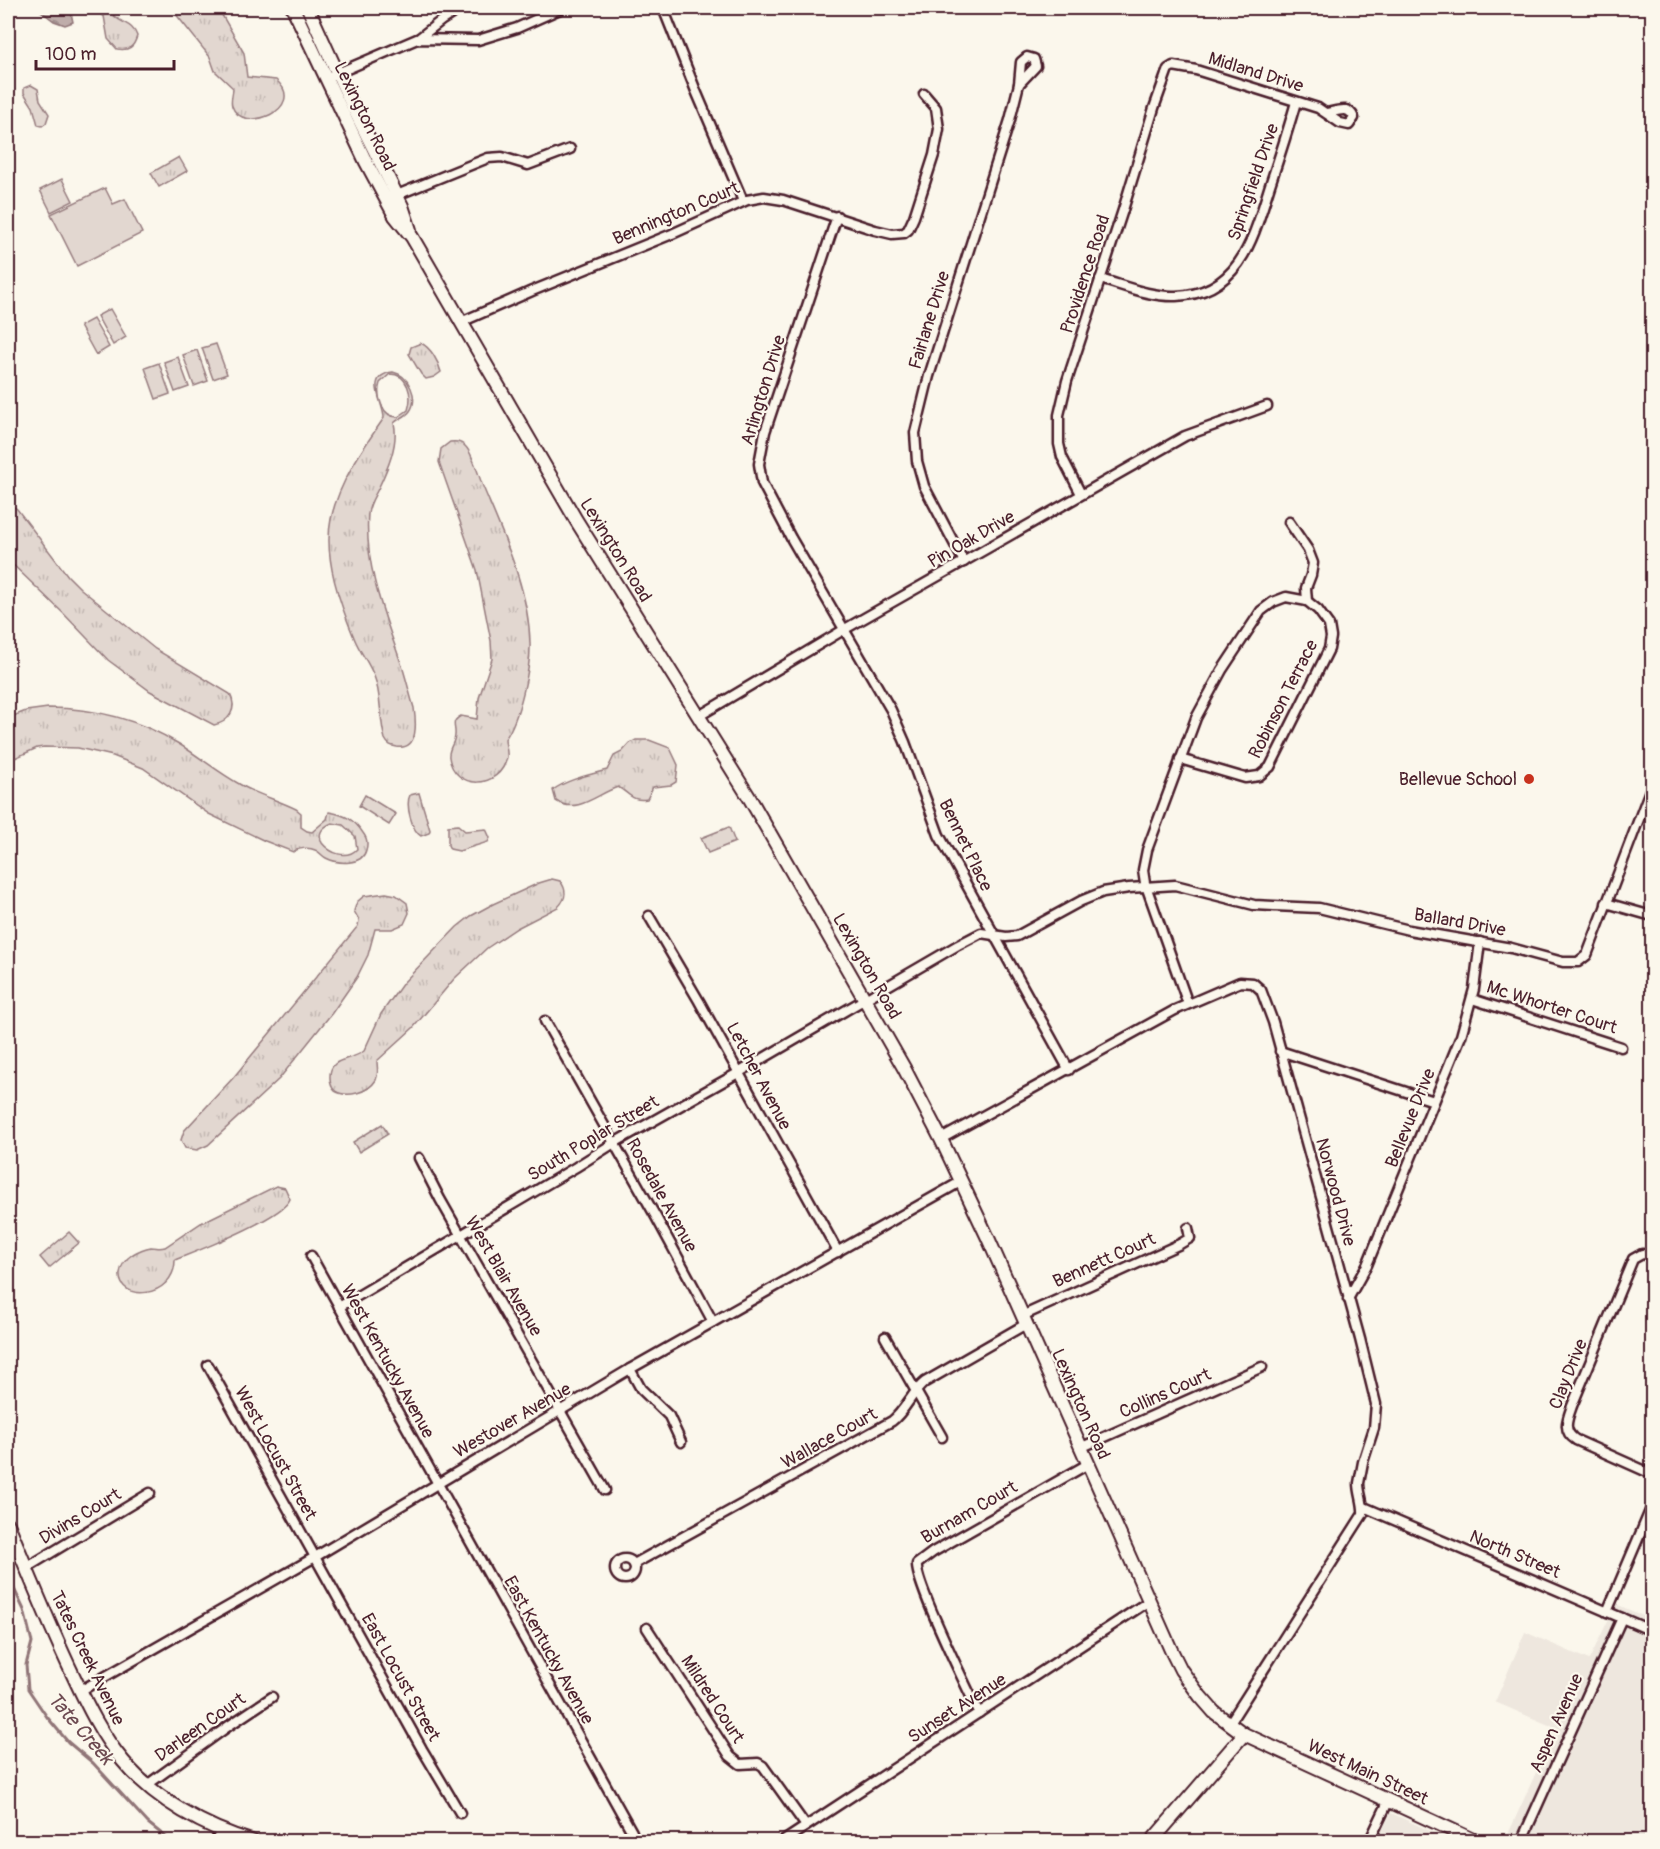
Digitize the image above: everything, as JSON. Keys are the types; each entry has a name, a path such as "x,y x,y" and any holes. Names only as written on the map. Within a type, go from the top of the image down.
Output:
{"main road":[{"name":"Lexington Road","path":"293,8 326,78 391,197"},
{"name":"Lexington Road","path":"308,8 391,197 395,216 412,237 592,546 749,797 865,998 942,1140 1181,1670 1200,1696 1229,1724 1244,1734"},
{"name":"Tates Creek Avenue","path":"8,1524 80,1691 110,1743 124,1762 147,1785 176,1806 222,1830 254,1842"},
{"name":"West Main Street","path":"1244,1734 1478,1842"},
{"path":"1151,1842 1244,1734"}],"street":[{"path":"326,78 417,39 461,8"},
{"path":"417,39 478,40 517,28 562,8"},
{"path":"663,8 743,201"},
{"name":"Midland Drive","path":"1173,66 1196,70 1327,113"},
{"name":"Providence Road","path":"1081,494 1062,457 1059,444 1059,415 1067,381 1165,74 1173,66"},
{"name":"Fairlane Drive","path":"964,562 924,486 917,461 915,433 929,376 1010,120 1019,84"},
{"name":"Bennington Court","path":"461,322 672,234 743,201 756,198 773,198 892,234 904,233 908,230 928,176 939,129 936,108 924,94"},
{"name":"Springfield Drive","path":"1100,279 1154,294 1176,296 1198,292 1227,277 1241,261 1256,230 1296,102"},
{"path":"391,197 488,158 502,157 528,165 570,149"},
{"name":"Arlington Drive","path":"837,216 765,432 759,474 767,493 845,629"},
{"name":"Pin Oak Drive","path":"699,716 845,629 1185,436 1267,406"},
{"path":"1188,1004 1146,888 1143,870 1147,850 1180,759 1206,699 1234,650 1261,611 1273,602 1286,597 1307,601 1306,588 1313,563 1308,550 1289,522"},
{"name":"Robinson Terrace","path":"1180,759 1245,778 1259,776 1270,767 1331,643 1326,620 1318,609 1307,601"},
{"name":"Bennet Place","path":"845,629 896,720 939,835 1069,1070"},
{"name":"Ballard Drive","path":"993,934 1006,937 1017,936 1081,901 1103,892 1129,888 1183,886 1254,905 1319,908 1409,930 1511,948 1563,962 1578,962 1587,955 1653,785"},
{"path":"1606,903 1653,916"},
{"name":"Letcher Avenue","path":"649,916 699,1001 838,1252"},
{"name":"South Poplar Street","path":"339,1307 614,1143 977,934 993,934"},
{"name":"Bellevue Drive","path":"1348,1299 1367,1265 1461,1036 1472,999 1480,942"},
{"name":"Norwood Drive","path":"942,1140 1022,1093 1069,1070 1188,1004 1240,982 1257,985 1264,995 1280,1051 1376,1404 1374,1428 1359,1483 1359,1492 1364,1507"},
{"name":"Mc Whorter Court","path":"1472,999 1622,1047"},
{"name":"Rosedale Avenue","path":"545,1021 713,1322"},
{"path":"1280,1051 1434,1101"},
{"name":"West Blair Avenue","path":"419,1158 605,1490"},
{"name":"Westover Avenue","path":"80,1691 315,1557 713,1322 962,1181"},
{"name":"Bennett Court","path":"1024,1320 1044,1305 1180,1244 1190,1238 1188,1228"},
{"name":"Clay Drive","path":"1653,1255 1642,1254 1633,1259 1572,1406 1566,1427 1568,1434 1576,1440 1653,1474"},
{"name":"West Kentucky Avenue","path":"311,1256 438,1483"},
{"name":"Wallace Court","path":"634,1564 892,1421 906,1408 916,1390 1024,1320"},
{"path":"885,1337 942,1437"},
{"name":"West Locust Street","path":"208,1365 315,1557"},
{"name":"Collins Court","path":"1080,1448 1262,1367"},
{"path":"630,1370 641,1389 669,1416 681,1442"},
{"name":"Burnam Court","path":"979,1713 923,1591 916,1570 917,1564 933,1552 1088,1464"},
{"name":"East Kentucky Avenue","path":"438,1483 632,1832"},
{"name":"Divins Court","path":"26,1568 150,1493"},
{"path":"1607,1612 1653,1506"},
{"path":"1229,1724 1360,1521 1364,1507"},
{"name":"North Street","path":"1364,1507 1653,1631"},
{"name":"East Locust Street","path":"315,1557 460,1813"},
{"name":"Sunset Avenue","path":"783,1842 1149,1601"},
{"name":"Aspen Avenue","path":"1521,1842 1622,1618"},
{"name":"Mildred Court","path":"647,1628 730,1756 740,1764 758,1763 763,1766 806,1826"},
{"name":"Darleen Court","path":"147,1785 272,1697"},
{"path":"1369,1842 1388,1802"},
{"path":"215,1842 222,1830"}],"shaded area":[{"path":"1616,1604 1652,1620 1652,1841 1505,1841 1556,1728 1495,1702 1525,1632 1589,1660"},
{"path":"1391,1813 1452,1841 1377,1841"}],"green space":[{"path":"86,8 112,8 114,16 135,32 137,36 133,45 128,49 117,49 108,39 104,16"},
{"path":"171,8 218,8 244,53 247,77 276,80 284,90 284,100 279,108 270,115 259,118 248,119 238,115 231,104 233,88 215,71 210,57"},
{"path":"31,85 38,89 40,100 49,114 46,123 42,126 38,125 33,107 24,93 24,88"},
{"path":"179,157 187,171 159,187 151,173"},
{"path":"62,179 73,201 51,212 40,190"},
{"path":"105,188 113,204 125,199 142,233 77,266 51,214"},
{"path":"110,309 126,337 113,345 97,316"},
{"path":"93,319 109,347 96,355 80,326"},
{"path":"421,343 431,351 440,368 441,372 434,377 426,379 409,354 411,347"},
{"path":"216,344 227,374 213,379 202,348"},
{"path":"197,350 208,381 194,386 183,355"},
{"path":"178,357 189,387 175,392 164,362"},
{"path":"159,363 170,394 156,399 145,368"},
{"path":"393,372 399,374 408,382 413,394 413,406 408,413 394,423 395,440 391,457 368,514 369,554 373,573 414,708 413,740 404,747 391,746 385,739 377,683 355,640 344,611 334,581 329,549 331,519 340,492 360,453 384,418 377,391 377,384 384,375","holes":["390,374 405,381 410,398 408,410 398,417 384,410 379,394 380,383"]},
{"path":"450,442 459,442 464,445 474,461 514,564 529,623 530,653 519,707 505,739 507,757 503,768 496,776 477,782 468,781 459,776 449,757 455,738 456,720 461,716 477,719 479,698 492,659 491,641 477,570 439,462 441,449"},
{"path":"8,503 17,509 68,576 81,589 155,649 230,694 233,705 228,718 214,725 150,691 108,660 8,560"},
{"path":"48,708 82,710 116,717 149,728 179,744 241,785 296,809 301,813 301,827 307,831 312,832 327,819 329,812 349,818 356,824 367,841 364,855 355,861 343,862 331,860 310,848 293,852 265,841 209,814 143,768 113,756 78,748 44,747 8,761 8,718 26,711","holes":["332,823 343,825 355,836 357,849 343,855 325,847 320,836 324,828"]},
{"path":"636,740 649,740 670,748 678,765 676,782 671,785 653,787 647,799 642,800 634,798 618,787 572,806 556,801 553,790 572,780 607,770 614,756"},
{"path":"419,793 430,830 429,833 421,836 412,823 408,805 410,795"},
{"path":"365,795 396,814 389,825 359,806"},
{"path":"458,825 465,831 486,829 490,838 488,842 459,851 450,849 448,826"},
{"path":"729,827 735,842 708,853 701,838"},
{"path":"552,879 560,881 565,892 563,901 558,907 517,928 487,948 454,979 413,1028 377,1061 376,1080 368,1088 351,1094 335,1091 330,1080 333,1066 341,1060 364,1051 381,1014 403,983 457,927 493,904"},
{"path":"386,893 396,895 407,903 409,913 404,924 392,929 375,929 368,955 357,977 332,1013 279,1079 208,1145 197,1150 185,1148 181,1140 184,1131 233,1078 358,926 359,920 354,911 357,902 364,896"},
{"path":"382,1124 388,1134 359,1152 353,1142"},
{"path":"276,1186 285,1188 290,1199 284,1207 238,1233 175,1260 173,1273 166,1283 157,1289 136,1292 127,1289 122,1283 120,1273 122,1267 133,1254 149,1247 165,1247 201,1223"},
{"path":"69,1232 79,1243 49,1268 40,1257"}],"water":[{"path":"37,8 70,8 73,22 65,25 54,21"}],"waterway":[{"name":"Tate Creek","path":"8,1576 24,1610 32,1642 26,1665 28,1689 68,1742 93,1763 148,1823 172,1842"}],"place":[{"name":"Bellevue School","path":"1529,779"}]}
